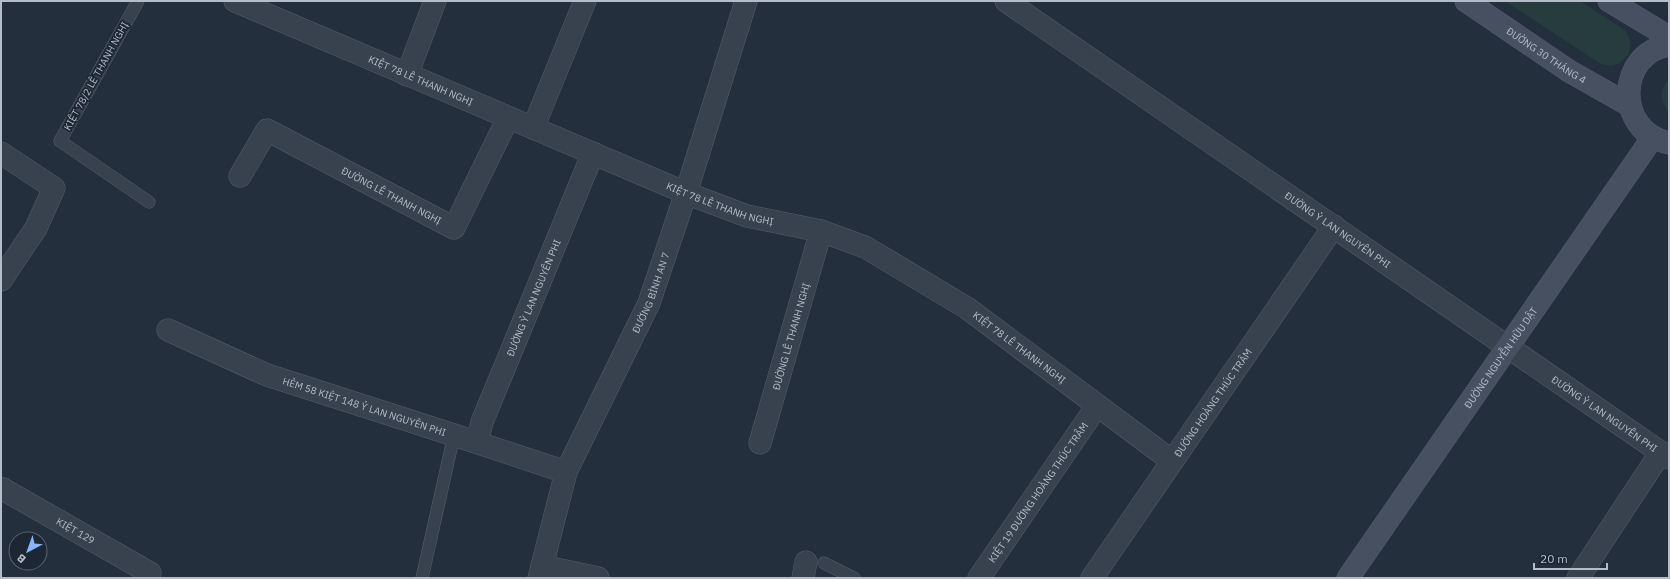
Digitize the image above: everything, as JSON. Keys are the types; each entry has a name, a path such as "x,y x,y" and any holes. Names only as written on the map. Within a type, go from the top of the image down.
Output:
{"street":[{"name":"KIỆT 78 LÊ THANH NGHỊ","path":"235,1 686,194 747,216 821,230 865,247 967,308 1172,461"},
{"path":"408,75 435,1"},
{"path":"533,128 585,1"},
{"name":"ĐƯỜNG BÌNH AN 7","path":"541,572 566,472 649,303 686,194 746,1"},
{"name":"ĐƯỜNG Ỷ LAN NGUYÊN PHI","path":"1006,1 1665,455"},
{"name":"ĐƯỜNG 30 THÁNG 4","path":"1466,1 1569,71 1629,105"},
{"path":"1609,1 1669,37"},
{"path":"1661,140 1642,129 1634,118 1629,105 1628,90 1632,75 1640,61 1652,51 1669,45"},
{"name":"ĐƯỜNG LÊ THANH NGHỊ","path":"240,176 267,130 454,228 508,118"},
{"name":"ĐƯỜNG NGUYỄN HỮU DẬT","path":"1348,578 1508,347 1661,140"},
{"path":"1,153 54,188 36,228 1,280"},
{"name":"ĐƯỜNG Ỷ LAN NGUYÊN PHI","path":"477,442 482,422 593,153"},
{"name":"ĐƯỜNG HOÀNG THÚC TRÂM","path":"1092,578 1334,226"},
{"name":"ĐƯỜNG LÊ THANH NGHỊ","path":"760,443 821,230"},
{"name":"HẺM 58 KIỆT 148 Ỷ LAN NGUYÊN PHI","path":"168,330 267,375 566,472"},
{"name":"KIỆT 19 ĐƯỜNG HOÀNG THÚC TRÂM","path":"979,578 1097,406"},
{"path":"1578,578 1665,455"},
{"name":"KIỆT 129","path":"1,488 150,573"},
{"path":"541,572 598,578"}],"lane":[{"name":"KIỆT 78/2 LÊ THANH NGHỊ","path":"138,1 60,141 148,202"},
{"path":"422,578 454,435"},
{"path":"811,568 854,578"}],"green space":[{"path":"1505,1 1580,1 1626,31 1631,42 1629,53 1620,63 1611,66 1601,64"},
{"path":"1669,80 1669,111 1662,99 1662,91"}]}
